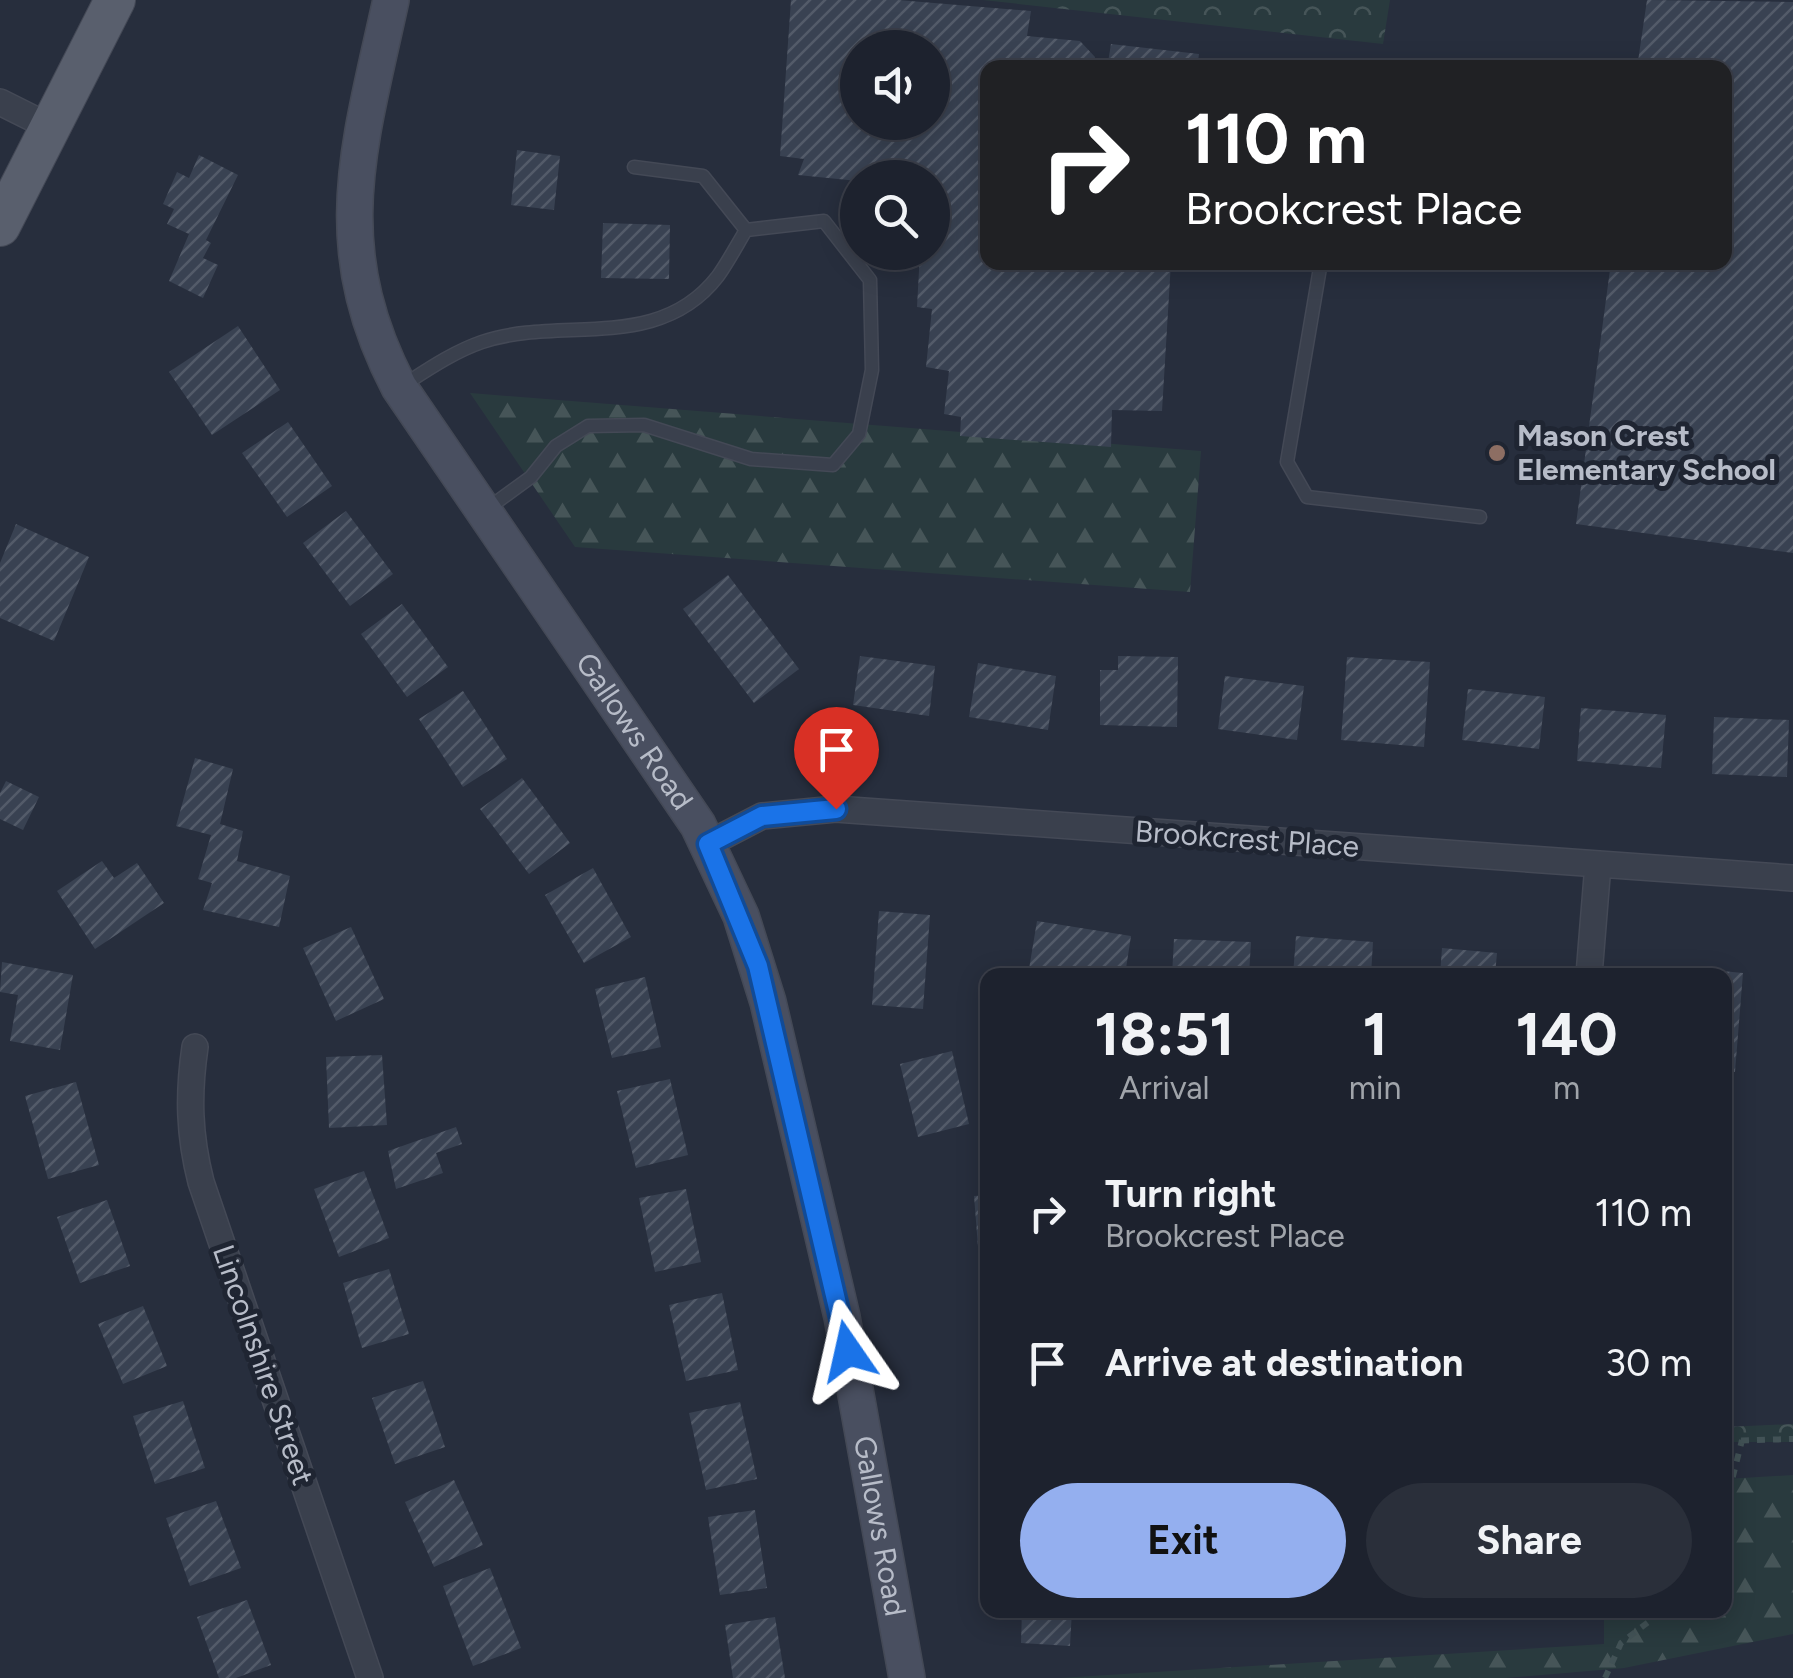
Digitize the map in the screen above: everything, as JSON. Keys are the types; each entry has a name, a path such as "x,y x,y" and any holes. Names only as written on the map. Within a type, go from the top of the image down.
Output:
{"main road":[{"path":"0,226 114,0"},
{"name":"Gallows Road","path":"391,0 360,138 352,206 354,255 364,308 400,387 708,844 758,966 842,1318 907,1678"}],"street":[{"path":"0,102 50,127"},
{"name":"Brookcrest Place","path":"708,844 762,816 836,809 1793,878"},
{"path":"1591,968 1598,864"},
{"name":"Lincolnshire Street","path":"195,1047 188,1092 190,1134 200,1182 370,1678"}],"lane":[{"path":"634,167 703,176 746,230"},
{"path":"482,512 531,477 556,446 588,426 644,426 751,459 833,464 859,434 871,361 870,280 824,221 746,230"},
{"path":"400,387 484,341 551,330 619,329 650,323 716,278 746,230"},
{"path":"1320,270 1287,462 1307,497 1480,517"}],"path":[{"path":"1732,1441 1793,1438"},
{"path":"1732,1480 1742,1440"},
{"path":"1604,1678 1621,1643 1654,1618"}],"green space":[{"path":"983,0 1390,0 1383,44"},
{"path":"470,393 1201,451 1190,592 575,547"},
{"path":"1793,1424 1793,1442 1732,1442 1732,1427"},
{"path":"1793,1475 1793,1634 1624,1668 1505,1678 1060,1678 1604,1644 1604,1618 1732,1618 1732,1479"}],"building":[{"path":"791,0 898,0 1031,11 1027,36 1080,41 1095,60 980,60 980,270 1171,270 1162,411 1112,410 1111,447 960,436 961,417 944,414 949,371 926,367 932,309 917,307 919,270 950,270 950,160 840,160 840,179 798,175 804,159 780,156"},
{"path":"1647,0 1793,2 1793,553 1576,524 1610,270 1732,270 1732,60 1638,60"},
{"path":"1111,44 1199,54 1198,60 1108,60"},
{"path":"517,150 560,156 554,210 511,205"},
{"path":"199,155 238,175 206,240 211,243 203,258 218,265 203,298 169,281 189,234 167,224 174,209 163,204 177,172 189,178"},
{"path":"603,223 670,225 669,279 601,278"},
{"path":"238,326 280,390 212,435 169,372"},
{"path":"288,422 332,486 287,517 242,453"},
{"path":"346,511 393,574 350,606 303,543"},
{"path":"16,524 89,557 54,641 0,618 0,563"},
{"path":"728,575 799,669 754,703 683,609"},
{"path":"402,604 448,667 407,697 361,634"},
{"path":"860,656 935,666 929,716 853,705"},
{"path":"1118,656 1178,657 1177,727 1100,725 1100,670 1118,670"},
{"path":"1347,657 1430,662 1424,747 1341,740"},
{"path":"978,663 1056,676 1048,730 969,717"},
{"path":"1225,676 1304,686 1297,740 1218,729"},
{"path":"1468,689 1545,697 1539,749 1462,740"},
{"path":"463,691 507,759 463,787 419,719"},
{"path":"1581,708 1666,715 1661,768 1577,761"},
{"path":"1714,717 1789,720 1787,777 1712,774"},
{"path":"195,758 233,769 220,824 243,831 237,861 290,876 279,927 203,910 212,883 198,879 211,835 176,826"},
{"path":"522,778 570,843 529,874 480,809"},
{"path":"6,781 39,797 23,830 0,819 0,793"},
{"path":"102,861 114,878 137,863 164,903 95,949 57,891"},
{"path":"593,868 631,937 584,963 545,895"},
{"path":"879,911 930,915 923,1009 872,1005"},
{"path":"1037,921 1131,936 1126,968 1029,968"},
{"path":"351,927 384,999 336,1021 303,948"},
{"path":"1296,936 1373,942 1371,968 1294,968"},
{"path":"1174,939 1251,942 1249,968 1172,968"},
{"path":"1442,948 1497,953 1496,968 1441,968"},
{"path":"2,962 73,975 60,1050 10,1041 18,995 0,992"},
{"path":"1732,972 1743,973 1735,1072 1732,1072"},
{"path":"645,977 661,1047 612,1058 595,989"},
{"path":"952,1051 969,1124 918,1137 900,1064"},
{"path":"382,1055 387,1125 329,1128 326,1057"},
{"path":"670,1079 688,1155 636,1168 617,1091"},
{"path":"76,1082 99,1165 48,1179 25,1096"},
{"path":"456,1127 462,1144 436,1153 443,1173 396,1189 388,1151"},
{"path":"364,1171 389,1238 339,1257 314,1189"},
{"path":"686,1189 701,1262 655,1272 639,1198"},
{"path":"974,1196 980,1196 980,1272"},
{"path":"107,1200 130,1266 80,1283 57,1217"},
{"path":"389,1269 409,1334 362,1348 343,1283"},
{"path":"722,1293 738,1370 686,1381 669,1305"},
{"path":"143,1306 167,1366 123,1384 98,1324"},
{"path":"423,1381 445,1447 395,1464 372,1398"},
{"path":"183,1401 205,1468 155,1484 133,1416"},
{"path":"740,1402 757,1479 706,1490 689,1413"},
{"path":"454,1480 483,1545 434,1567 405,1502"},
{"path":"216,1501 241,1568 190,1586 166,1518"},
{"path":"755,1510 767,1588 720,1595 708,1517"},
{"path":"490,1568 521,1648 473,1666 443,1586"},
{"path":"247,1600 271,1665 236,1678 219,1678 197,1617"},
{"path":"775,1617 785,1678 733,1678 725,1625"},
{"path":"1022,1618 1072,1618 1070,1646 1021,1643"}],"place":[{"name":"Mason Crest Elementary School","path":"1497,453"}],"route":[{"path":"836,809 791,810 762,816 708,844 740,916 768,1002 848,1351"}]}
